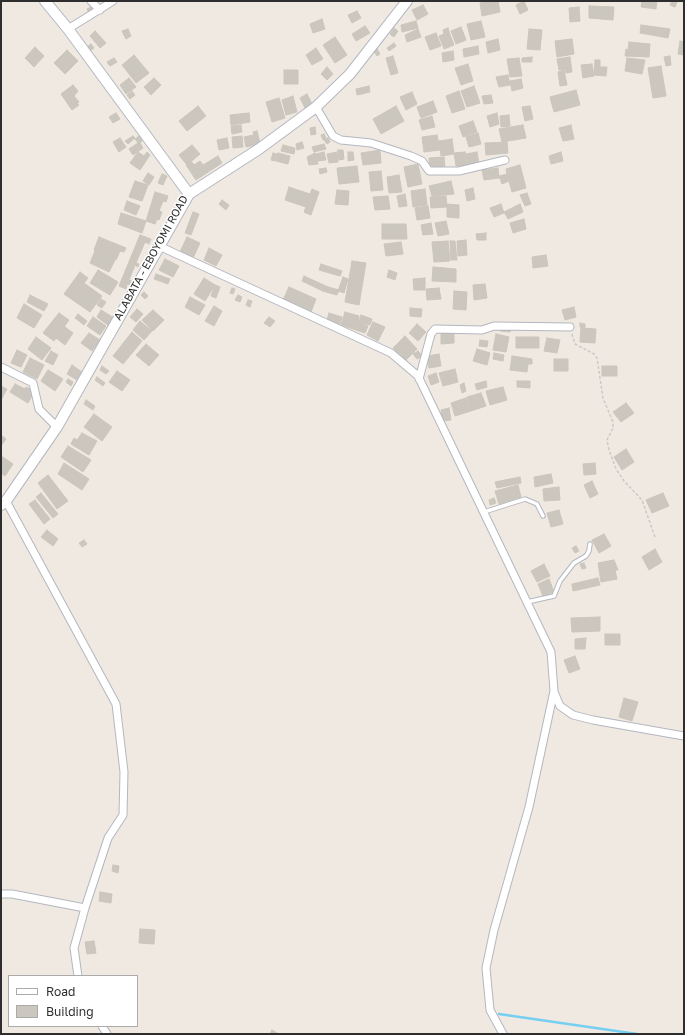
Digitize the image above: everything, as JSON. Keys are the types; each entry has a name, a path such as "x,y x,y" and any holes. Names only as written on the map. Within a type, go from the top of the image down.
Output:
{"main road":[{"name":"ALABATA - EBOYOMI ROAD","path":"3,503 57,427 189,194 68,29 45,1"},
{"path":"189,194 259,149 316,107 350,74 407,1"}],"street":[{"path":"91,1 100,10"},
{"path":"68,29 113,1"},
{"path":"316,107 333,136 341,140 371,143 410,156 422,161 429,170 459,171 505,160"},
{"path":"159,246 391,353 419,379 551,652 554,691 529,807 494,930 486,968 490,1010 503,1034"},
{"path":"419,379 431,334 436,329 482,330 494,326 570,327"},
{"path":"1,367 33,383 39,409 57,427"},
{"path":"3,503 116,704 124,772 124,815 108,838 85,908 74,948 78,975"},
{"path":"554,691 560,706 573,715 684,736"},
{"path":"1,894 12,894 85,908"}],"lane":[{"path":"484,512 525,499 537,504 543,516"},
{"path":"527,602 554,596 560,581 574,564 586,556 589,551 590,544"}],"path":[{"path":"573,340 575,344 594,354 597,358 603,398 614,428 607,440 609,450 616,469 624,481 642,500 655,537"}],"building":[{"path":"498,1 500,12 482,16 480,3"},
{"path":"524,1 528,10 520,14 516,5"},
{"path":"642,1 657,1 656,9 641,7"},
{"path":"672,1 677,2 675,7 670,5"},
{"path":"423,5 428,14 417,20 412,10"},
{"path":"589,6 614,7 613,20 589,18"},
{"path":"91,7 93,10 89,13 87,9"},
{"path":"579,7 580,21 570,22 569,8"},
{"path":"357,11 361,18 352,23 348,15"},
{"path":"322,19 325,29 313,33 310,24"},
{"path":"416,21 418,28 402,32 401,25"},
{"path":"481,21 485,37 471,40 467,24"},
{"path":"641,25 670,29 668,38 640,33"},
{"path":"365,26 370,33 356,41 352,34"},
{"path":"461,27 466,40 456,44 451,31"},
{"path":"394,28 398,31 394,37 390,34"},
{"path":"448,28 449,32 444,34 443,30"},
{"path":"128,29 131,36 126,39 122,31"},
{"path":"418,29 421,37 407,42 405,35"},
{"path":"529,29 542,30 540,50 527,49"},
{"path":"95,31 106,43 100,48 90,36"},
{"path":"449,32 454,45 444,49 439,36"},
{"path":"436,33 441,46 430,50 425,37"},
{"path":"335,37 347,55 335,63 323,45"},
{"path":"498,39 500,50 488,53 486,42"},
{"path":"572,39 574,54 557,57 555,41"},
{"path":"680,41 684,42 684,55 678,54"},
{"path":"629,42 650,44 649,57 625,56 626,49 628,50"},
{"path":"394,43 396,46 389,51 387,48"},
{"path":"91,44 94,48 90,51 87,47"},
{"path":"478,46 479,54 464,57 463,49"},
{"path":"35,47 44,56 34,67 25,58"},
{"path":"316,48 323,59 312,65 306,55"},
{"path":"377,49 380,54 377,56 374,51"},
{"path":"67,50 78,61 65,74 54,63"},
{"path":"453,51 454,60 443,62 442,53"},
{"path":"134,55 149,73 136,83 122,65"},
{"path":"393,56 398,73 391,75 386,58"},
{"path":"670,56 671,65 666,66 664,57"},
{"path":"532,57 532,62 522,62 522,58"},
{"path":"570,57 572,72 566,73 565,69 559,70 557,59"},
{"path":"114,58 117,62 110,66 107,62"},
{"path":"519,58 522,76 510,77 507,59"},
{"path":"627,58 645,60 642,74 625,71"},
{"path":"595,60 600,60 600,67 607,67 606,76 594,75"},
{"path":"468,64 473,81 461,85 455,68"},
{"path":"592,64 594,76 583,78 581,65"},
{"path":"661,66 666,96 653,98 648,68"},
{"path":"327,67 333,74 327,80 321,74"},
{"path":"284,70 298,70 298,84 284,84"},
{"path":"564,70 567,85 560,86 558,72"},
{"path":"508,75 510,85 499,87 496,77"},
{"path":"129,78 136,87 126,94 120,85"},
{"path":"154,78 161,85 151,95 144,87"},
{"path":"521,79 523,88 512,91 510,81"},
{"path":"73,85 78,91 74,96 79,102 77,103 79,105 72,110 61,94"},
{"path":"369,86 370,92 357,95 356,89"},
{"path":"474,86 480,103 467,107 461,91"},
{"path":"576,90 580,105 554,112 550,97"},
{"path":"132,91 135,95 130,99 127,95"},
{"path":"459,91 465,109 452,113 446,96"},
{"path":"412,92 417,104 406,110 400,97"},
{"path":"307,94 312,104 305,108 300,98"},
{"path":"491,95 493,103 484,104 482,96"},
{"path":"293,96 297,112 286,115 282,100"},
{"path":"279,98 285,118 272,122 266,102"},
{"path":"433,101 437,112 421,118 417,107"},
{"path":"198,106 206,116 187,131 179,121"},
{"path":"396,106 404,121 381,134 373,119"},
{"path":"530,106 533,119 525,121 522,107"},
{"path":"116,113 120,119 113,123 109,117"},
{"path":"249,113 250,122 231,125 230,115"},
{"path":"497,113 499,124 490,127 487,116"},
{"path":"509,115 510,126 501,127 500,116"},
{"path":"432,116 435,127 422,130 419,120"},
{"path":"473,121 477,132 463,137 459,126"},
{"path":"241,125 242,132 232,134 231,126"},
{"path":"523,125 526,138 502,142 499,129"},
{"path":"571,125 574,139 563,141 559,128"},
{"path":"315,127 316,134 311,135 310,128"},
{"path":"257,131 260,144 246,147 244,137 254,135 253,132"},
{"path":"478,133 481,144 469,147 466,137"},
{"path":"324,134 326,138 323,140 321,135"},
{"path":"437,135 440,150 424,152 422,137"},
{"path":"133,136 135,138 128,144 125,141"},
{"path":"139,136 142,141 140,143 143,148 133,155 129,149 138,143 135,139"},
{"path":"242,136 243,147 233,148 232,137"},
{"path":"120,138 126,147 119,152 113,142"},
{"path":"227,138 229,148 219,150 217,140"},
{"path":"328,138 330,142 327,144 324,140"},
{"path":"452,139 454,154 441,156 439,141"},
{"path":"302,142 304,148 297,150 296,144"},
{"path":"507,142 508,153 486,155 485,143"},
{"path":"324,144 326,149 314,152 312,147"},
{"path":"192,145 200,154 187,165 179,155"},
{"path":"283,145 295,148 294,154 281,151"},
{"path":"338,150 343,150 344,159 339,160"},
{"path":"380,150 381,163 363,165 361,153"},
{"path":"138,152 144,156 147,152 150,155 140,170 130,163"},
{"path":"324,152 326,160 318,161 316,154"},
{"path":"337,152 338,162 329,163 327,154"},
{"path":"348,152 353,152 354,160 348,161"},
{"path":"465,152 467,165 456,166 454,153"},
{"path":"477,152 479,164 468,166 466,154"},
{"path":"561,152 563,161 551,164 549,156"},
{"path":"273,153 277,154 275,161 271,160"},
{"path":"278,153 290,156 288,164 276,161"},
{"path":"315,153 318,164 309,165 307,157"},
{"path":"218,156 222,163 196,180 186,165 192,162 194,165 200,161 203,165"},
{"path":"444,157 445,168 430,170 429,158"},
{"path":"418,164 422,184 408,187 404,167"},
{"path":"520,165 526,188 512,192 509,181 502,184 499,176 507,174 506,169"},
{"path":"357,166 359,182 339,184 337,168"},
{"path":"326,168 327,172 320,174 319,169"},
{"path":"498,168 499,178 484,180 482,170"},
{"path":"381,171 383,190 371,191 369,172"},
{"path":"148,173 154,177 149,185 143,181"},
{"path":"162,174 167,176 163,185 158,183"},
{"path":"399,175 402,192 389,193 387,177"},
{"path":"135,181 148,185 142,201 129,197"},
{"path":"451,181 454,194 432,196 429,186"},
{"path":"289,187 310,194 312,189 319,192 311,215 304,212 306,207 285,200"},
{"path":"473,188 475,199 467,201 465,190"},
{"path":"425,189 427,205 413,207 411,191"},
{"path":"337,190 349,191 348,205 335,204"},
{"path":"155,192 168,196 166,202 163,201 159,211 162,212 159,220 157,219 155,224 146,221"},
{"path":"527,193 531,204 525,206 520,195"},
{"path":"405,194 407,206 399,207 397,196"},
{"path":"388,196 390,209 375,210 373,197"},
{"path":"446,196 447,207 431,208 430,197"},
{"path":"222,200 229,205 226,210 219,204"},
{"path":"127,201 140,206 136,215 124,210"},
{"path":"447,204 459,205 459,218 447,217"},
{"path":"501,204 504,213 494,217 490,208"},
{"path":"520,204 523,212 508,219 504,212"},
{"path":"428,206 430,218 417,220 415,208"},
{"path":"193,212 199,214 191,235 185,233"},
{"path":"121,213 146,221 142,233 118,224"},
{"path":"524,219 526,229 513,233 510,223"},
{"path":"446,221 449,234 438,236 435,223"},
{"path":"431,223 433,234 423,235 421,225"},
{"path":"382,224 406,224 407,239 382,239"},
{"path":"486,233 486,240 477,240 476,234"},
{"path":"140,235 151,239 149,244 145,242 136,263 139,264 138,267 135,265 129,280 134,282 132,286 127,284 126,289 119,286"},
{"path":"99,237 126,248 124,252 120,251 116,260 94,250"},
{"path":"187,237 200,243 193,258 180,252"},
{"path":"466,240 467,255 458,256 457,241"},
{"path":"448,241 450,261 434,262 432,242"},
{"path":"450,241 455,241 457,260 451,260"},
{"path":"401,242 403,254 386,256 384,244"},
{"path":"209,248 222,255 216,266 204,260"},
{"path":"95,251 115,260 109,272 90,263"},
{"path":"546,255 548,266 533,268 532,257"},
{"path":"165,259 179,266 173,277 159,270"},
{"path":"352,261 366,263 359,305 345,302"},
{"path":"321,264 342,271 340,276 319,270"},
{"path":"433,267 456,269 456,282 432,281"},
{"path":"98,270 118,282 110,295 90,283"},
{"path":"389,270 397,273 395,280 387,277"},
{"path":"80,272 88,278 84,283 102,296 90,312 64,294"},
{"path":"156,274 170,279 168,284 154,279"},
{"path":"304,276 328,287 325,292 302,281"},
{"path":"343,277 348,279 344,293 338,291"},
{"path":"204,278 215,285 205,301 194,294"},
{"path":"425,278 425,290 414,290 413,279"},
{"path":"485,284 487,298 474,300 473,285"},
{"path":"215,285 220,287 216,298 211,296"},
{"path":"289,287 316,299 311,312 283,300"},
{"path":"328,287 339,290 337,295 326,292"},
{"path":"232,288 235,289 233,294 230,293"},
{"path":"439,288 441,299 427,300 426,289"},
{"path":"454,291 467,292 466,310 453,309"},
{"path":"144,292 148,296 145,299 141,295"},
{"path":"30,295 48,304 44,311 27,302"},
{"path":"238,295 242,297 240,302 235,300"},
{"path":"190,297 205,305 199,315 185,307"},
{"path":"101,299 106,302 102,308 97,305"},
{"path":"248,300 252,301 250,307 246,305"},
{"path":"24,304 42,315 34,328 17,318"},
{"path":"214,306 222,311 214,326 205,321"},
{"path":"574,307 576,317 565,320 562,310"},
{"path":"410,308 422,309 421,317 410,316"},
{"path":"137,309 143,314 136,322 130,317"},
{"path":"101,310 114,318 109,326 97,317"},
{"path":"153,310 164,320 153,331 142,320"},
{"path":"345,312 359,316 358,322 368,326 365,333 341,325"},
{"path":"59,313 69,320 54,341 43,333"},
{"path":"329,313 342,317 340,324 327,320"},
{"path":"78,314 87,321 84,325 75,318"},
{"path":"361,315 372,319 370,325 359,322"},
{"path":"93,317 106,326 100,335 87,326"},
{"path":"269,317 275,321 270,327 264,323"},
{"path":"140,321 152,331 144,340 133,330"},
{"path":"373,322 385,327 378,341 367,335"},
{"path":"580,323 585,324 585,328 580,327"},
{"path":"417,324 426,332 418,341 409,333"},
{"path":"65,327 73,333 65,345 56,338"},
{"path":"501,327 511,329 510,332 500,331"},
{"path":"581,328 596,329 595,343 580,342"},
{"path":"454,330 454,343 441,344 441,331"},
{"path":"132,332 142,341 123,364 113,356"},
{"path":"89,333 100,340 92,351 81,343"},
{"path":"496,334 509,337 506,352 493,350"},
{"path":"405,336 417,349 406,360 393,348"},
{"path":"36,337 51,348 42,360 28,349"},
{"path":"516,337 539,337 539,348 516,348"},
{"path":"547,338 560,340 557,353 544,351"},
{"path":"480,340 488,341 487,347 479,346"},
{"path":"146,344 159,355 149,366 136,355"},
{"path":"477,349 490,353 487,365 473,361"},
{"path":"17,350 27,355 21,367 11,363"},
{"path":"51,351 58,355 53,365 45,361"},
{"path":"418,351 422,356 417,359 413,354"},
{"path":"494,353 504,355 503,361 493,359"},
{"path":"439,354 441,366 429,368 427,356"},
{"path":"512,356 532,359 532,364 528,364 527,372 510,370"},
{"path":"30,358 44,365 37,379 23,372"},
{"path":"554,359 568,359 568,371 554,371"},
{"path":"72,365 82,372 77,380 67,374"},
{"path":"102,366 109,371 106,374 100,370"},
{"path":"602,366 617,366 617,376 602,376"},
{"path":"455,369 458,382 443,386 439,373"},
{"path":"48,370 63,379 55,391 41,381"},
{"path":"117,371 130,380 122,391 109,382"},
{"path":"436,373 439,382 431,385 428,376"},
{"path":"97,377 105,383 103,386 95,380"},
{"path":"68,379 73,382 71,386 66,382"},
{"path":"486,381 487,387 477,390 475,384"},
{"path":"517,381 530,381 530,388 517,387"},
{"path":"464,383 466,391 462,393 460,385"},
{"path":"15,384 25,389 26,387 32,390 30,393 33,394 28,403 10,392"},
{"path":"1,386 7,389 1,400"},
{"path":"503,387 507,400 490,405 486,391"},
{"path":"481,393 486,406 471,411 467,397"},
{"path":"466,398 471,411 455,416 451,403"},
{"path":"86,400 95,406 93,410 84,404"},
{"path":"626,403 634,413 621,422 613,412"},
{"path":"449,408 451,420 443,421 441,410"},
{"path":"94,414 112,427 102,441 84,427"},
{"path":"82,433 97,441 89,455 71,444 74,438 77,440"},
{"path":"1,435 6,439 1,446"},
{"path":"68,446 91,460 83,472 61,457"},
{"path":"626,449 634,462 622,470 614,457"},
{"path":"3,457 13,464 5,476 1,473 1,460"},
{"path":"64,463 89,479 82,490 58,474"},
{"path":"595,463 596,474 584,475 583,464"},
{"path":"551,474 553,483 535,487 534,477"},
{"path":"48,475 68,501 57,509 38,483"},
{"path":"520,477 521,483 497,488 495,482"},
{"path":"592,481 598,494 590,498 584,485"},
{"path":"518,485 521,497 499,504 495,491"},
{"path":"559,487 560,500 544,501 543,489"},
{"path":"41,493 58,514 53,518 36,497"},
{"path":"663,493 669,506 652,513 646,500"},
{"path":"494,498 496,503 490,505 489,500"},
{"path":"35,500 50,519 44,524 29,504"},
{"path":"559,510 563,524 551,527 547,513"},
{"path":"47,530 58,539 53,546 41,537"},
{"path":"604,534 611,546 599,553 592,540"},
{"path":"84,540 87,544 82,547 79,543"},
{"path":"576,546 579,551 575,553 572,548"},
{"path":"655,549 662,562 649,570 642,557"},
{"path":"614,560 618,570 615,570 617,579 601,582 598,563"},
{"path":"584,563 586,568 582,569 580,564"},
{"path":"544,564 550,576 537,582 531,571"},
{"path":"598,578 600,585 573,591 572,584"},
{"path":"549,579 554,592 543,596 538,584"},
{"path":"600,617 600,631 572,632 571,618"},
{"path":"605,634 620,634 620,645 605,645"},
{"path":"586,638 585,649 575,649 575,639"},
{"path":"575,656 580,669 569,673 564,660"},
{"path":"624,698 638,702 632,721 619,717"},
{"path":"113,865 119,866 118,873 112,871"},
{"path":"100,892 112,894 111,903 99,901"},
{"path":"140,929 155,930 154,944 139,943"},
{"path":"94,941 96,953 87,954 85,942"},
{"path":"272,1030 277,1033 277,1034 270,1034"}],"waterway":[{"path":"499,1014 637,1034"}]}
